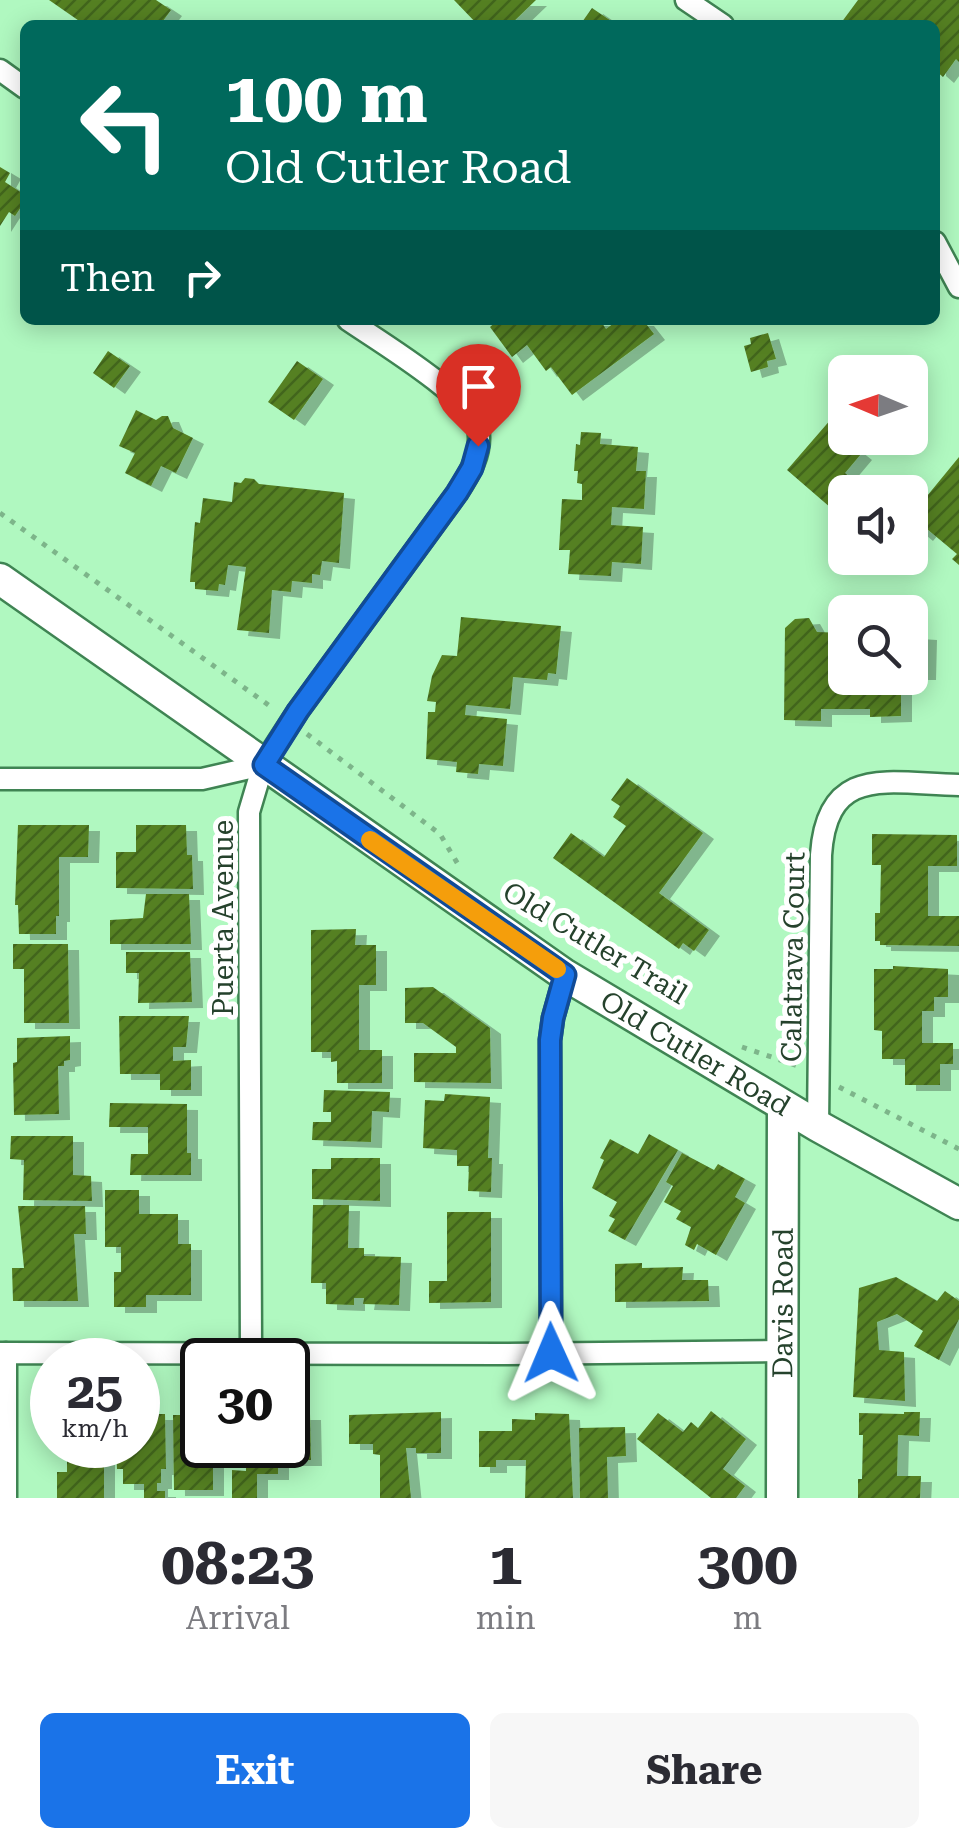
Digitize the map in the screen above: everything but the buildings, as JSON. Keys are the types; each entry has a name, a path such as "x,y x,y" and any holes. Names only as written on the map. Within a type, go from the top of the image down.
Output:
{"main road":[{"name":"Old Cutler Road","path":"0,579 565,975 783,1106 959,1204"},
{"name":"Davis Road","path":"782,1498 783,1106"}],"street":[{"path":"686,0 716,20"},
{"path":"940,251 959,287"},
{"name":"Puerta Avenue","path":"251,1338 249,812 264,765 298,711 457,493 476,457 480,434 471,413 449,392 355,325"},
{"path":"0,779 202,779 264,765"},
{"name":"Calatrava Court","path":"818,1126 821,855 827,813 839,796 858,786 959,784"},
{"path":"551,1353 550,1040 565,975"},
{"path":"310,1352 782,1351"},
{"path":"6,1498 3,1353 180,1352"}],"path":[{"path":"0,513 280,714"},
{"path":"303,731 440,834 464,876"},
{"path":"728,1043 808,1068"},
{"path":"830,1082 959,1149"}],"slow traffic":[{"path":"370,840 557,969"}],"route":[{"path":"478,446 472,468 457,493 298,711 264,765 565,975 550,1040 551,1353"}]}
